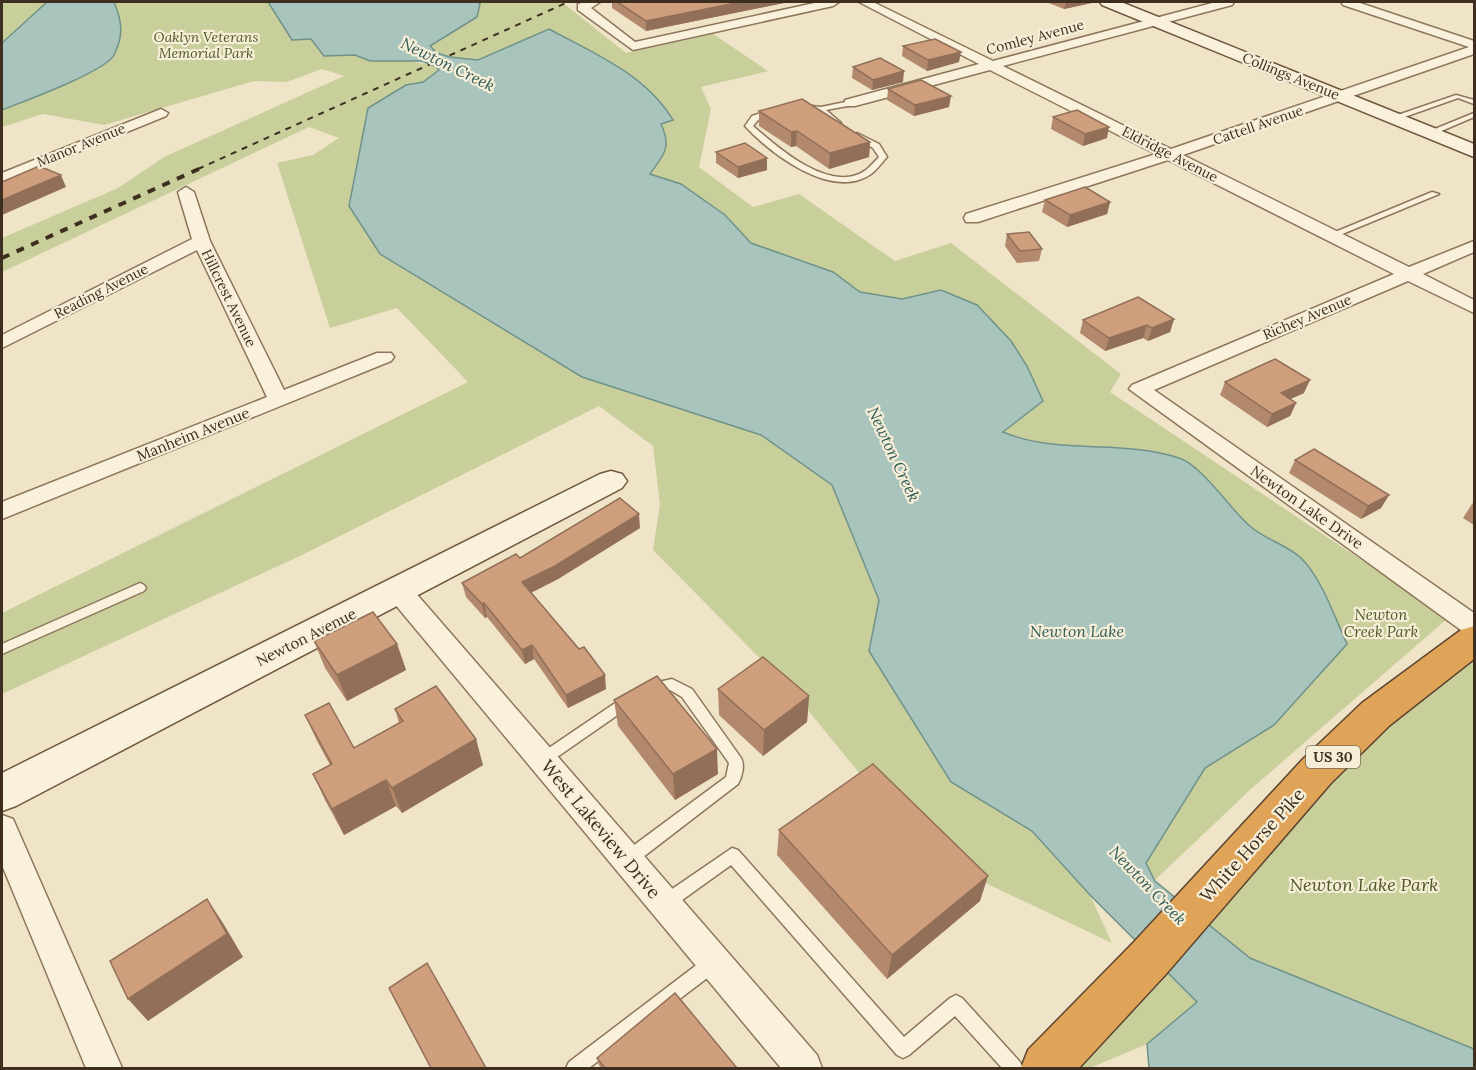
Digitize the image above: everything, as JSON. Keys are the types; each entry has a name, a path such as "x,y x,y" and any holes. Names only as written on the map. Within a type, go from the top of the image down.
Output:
{"highway":[{"name":"White Horse Pike","path":"1046,1068 1150,958 1317,771 1376,714 1474,640"}],"main road":[{"name":"Collings Avenue","path":"1108,2 1474,151"},
{"name":"Newton Avenue","path":"2,793 611,481"}],"street":[{"path":"588,4 633,45 833,2"},
{"name":"Eldridge Avenue","path":"865,2 1474,307"},
{"name":"Comley Avenue","path":"850,103 1228,2"},
{"path":"1347,2 1474,48"},
{"name":"Cattell Avenue","path":"972,218 1341,97 1474,48"},
{"name":"Manor Avenue","path":"2,178 161,113"},
{"name":"Hillcrest Avenue","path":"186,192 201,241 279,400"},
{"name":"Reading Avenue","path":"2,342 201,241"},
{"name":"Richey Avenue","path":"1139,389 1474,246"},
{"name":"Manheim Avenue","path":"2,511 384,357"},
{"name":"Newton Lake Drive","path":"1139,389 1474,626"},
{"name":"West Lakeview Drive","path":"398,590 804,1068"},
{"path":"2,829 104,1068"}],"lane":[{"path":"1393,118 1458,96 1474,102"},
{"path":"793,107 822,110 850,103"},
{"path":"783,109 755,118 749,126 806,170 817,176 836,180 861,175 877,166 883,157 876,146 831,120 822,110"},
{"path":"1429,133 1474,115"},
{"path":"1332,236 1435,194"},
{"path":"2,649 140,588"},
{"path":"542,760 645,690 672,684 687,693 736,762 733,780 627,860"},
{"path":"664,904 732,855 903,1049 956,1004 1014,1068"},
{"path":"575,1068 714,962"}],"green space":[{"path":"2,2 47,2 2,43"},
{"name":"Oaklyn Veterans Memorial Park","path":"114,2 268,2 292,40 311,39 324,56 355,55 370,61 399,59 435,66 439,70 423,82 406,85 582,377 761,435 832,485 879,600 869,652 951,782 1032,831 1090,895 1112,943 977,879 864,779 794,693 653,550 660,505 653,446 599,406 302,555 2,694 2,613 468,382 397,308 330,328 277,163 313,155 339,138 309,127 2,272 2,238 118,188 164,157 344,76 322,69 287,82 254,81 104,125 43,114 2,127 2,110 80,78 96,70 114,55 121,28"},
{"name":"Newton Creek Park","path":"478,2 562,2 626,53 713,34 768,71 701,87 711,109 699,167 753,207 799,194 895,261 951,243 1121,374 1110,392 1448,618 1251,789 1155,880 1146,863 1205,768 1274,725 1301,559 1251,527 1197,469 1179,458 1135,450 1045,443 1003,431 941,290 902,299 860,292 833,272 750,243 725,215 681,184 649,174 665,150 664,132 660,124 673,120 648,90 601,57 549,29 478,60 437,53 430,46 477,17 480,4"},
{"name":"Newton Lake Park","path":"1474,640 1474,1049 1250,958 1147,1044 1090,1068 1046,1068 1376,714"}],"water":[{"path":"47,2 114,2 121,28 117,48 114,55 96,70 2,110 2,43"},
{"name":"Newton Lake","path":"268,2 478,2 480,4 477,17 430,46 437,53 478,60 549,29 584,47 634,78 662,104 673,120 661,124 666,139 665,150 650,174 681,184 725,215 751,243 833,272 860,292 902,299 941,290 977,305 1011,341 1027,366 1043,401 1003,432 1045,443 1135,449 1179,458 1188,462 1207,479 1251,527 1302,559 1322,588 1347,644 1274,725 1205,768 1146,863 1155,881 1250,958 1474,1049 1474,1068 1149,1068 1147,1044 1197,1002 1090,895 1032,831 951,782 869,651 879,600 832,485 761,435 582,377 380,254 349,206 368,108 406,85 423,82 439,70 421,61 370,61 355,55 324,56 311,39 292,40"}],"building":[{"path":"617,2 741,2 646,21"},
{"path":"935,39 961,52 928,60 903,46"},
{"path":"880,58 904,71 873,80 853,67"},
{"path":"921,80 951,96 915,105 888,89"},
{"path":"802,99 870,142 830,153 797,131 791,132 759,111"},
{"path":"1077,110 1109,127 1085,134 1053,117"},
{"path":"745,143 767,158 738,167 716,152"},
{"path":"39,166 61,175 2,200 2,182"},
{"path":"1085,187 1110,202 1070,215 1045,200"},
{"path":"1029,232 1042,249 1020,251 1007,234"},
{"path":"1138,297 1174,319 1152,328 1147,325 1109,338 1083,320"},
{"path":"1275,359 1310,380 1281,393 1296,403 1272,414 1225,382"},
{"path":"1314,449 1389,495 1368,506 1295,460"},
{"path":"620,498 639,514 555,566 522,582 579,649 584,647 605,675 566,695 532,645 522,650 484,603 482,604 462,583 516,554 520,558"},
{"path":"373,612 397,644 337,675 314,641"},
{"path":"763,657 809,696 764,730 718,689"},
{"path":"657,676 717,749 673,774 614,700"},
{"path":"436,686 476,739 392,788 386,780 332,809 313,774 332,764 305,715 329,703 354,748 403,721 395,709"},
{"path":"873,764 988,876 892,955 779,830"},
{"path":"207,899 227,934 128,999 110,961"},
{"path":"427,963 486,1068 431,1068 389,988"},
{"path":"675,993 737,1068 605,1068 597,1058"}],"railway":[{"path":"198,169 568,2"},
{"path":"2,258 201,168"}],"water label":[{"name":"Newton Creek","path":"448,64"},
{"name":"Newton Creek","path":"894,454"},
{"name":"Newton Creek","path":"1148,885"}]}
